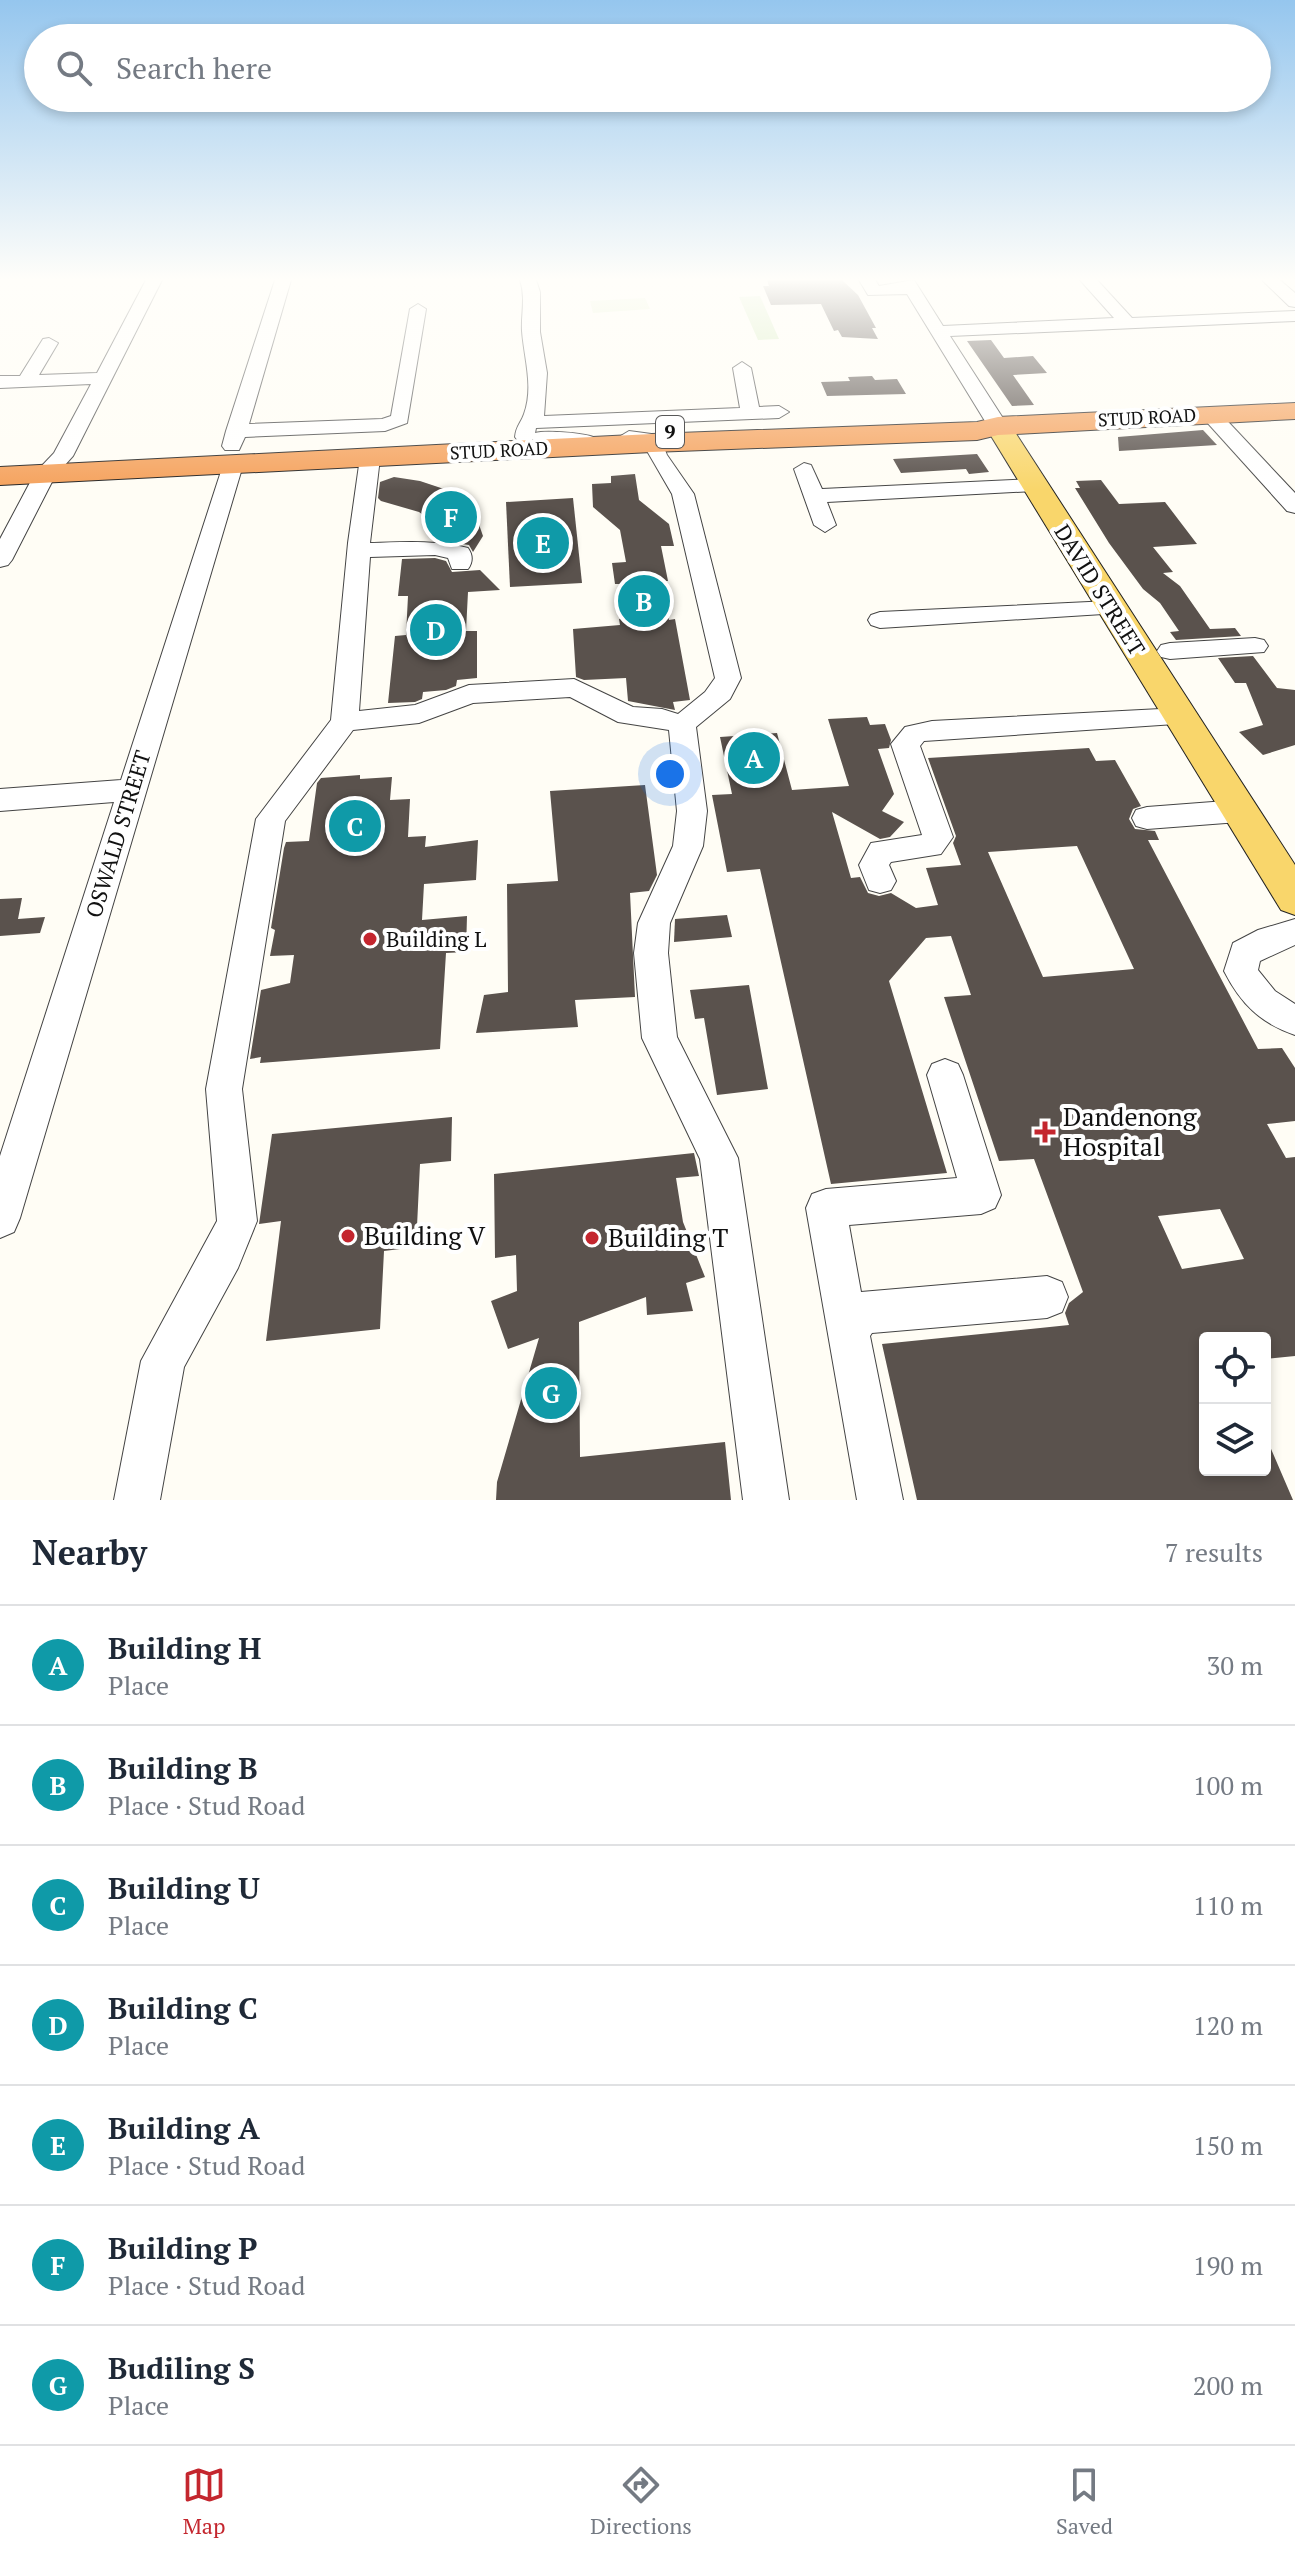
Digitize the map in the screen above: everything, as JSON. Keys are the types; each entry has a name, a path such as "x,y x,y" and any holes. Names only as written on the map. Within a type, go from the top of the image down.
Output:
{"highway":[{"name":"STUD ROAD","path":"233,449 370,458 649,419 977,431 998,426 1295,411"},
{"name":"STUD ROAD","path":"0,476 54,465 233,449 533,432 882,423 972,422 998,426"},
{"name":"STUD ROAD","path":"0,460 54,465"}],"main road":[{"name":"DAVID STREET","path":"998,426 1295,899"}],"street":[{"path":"26,381 45,350"},
{"path":"0,560 116,350"},
{"name":"OSWALD STREET","path":"0,1218 132,790 262,350"},
{"path":"233,449 385,425 400,419 411,350"},
{"path":"534,350 538,373 533,432 557,441 646,436 649,419"},
{"name":"DAVID STREET","path":"950,350 998,426"},
{"path":"742,368 751,413"},
{"path":"0,382 101,378"},
{"path":"649,419 779,412"},
{"path":"1211,415 1295,506"},
{"path":"649,419 663,469 676,480 689,513 728,678 723,694 682,725"},
{"path":"137,1500 163,1361 224,1254 237,1221 224,1089 271,819 345,722 370,458"},
{"path":"804,469 825,525"},
{"path":"814,496 1034,485"},
{"path":"360,550 435,548 460,553 460,564"},
{"path":"880,620 1110,608"},
{"path":"1170,651 1255,646"},
{"path":"345,722 419,714 469,694 574,688 628,716 662,718 682,725"},
{"path":"880,881 874,865 882,851 930,846 938,837 905,744 915,734 932,730 1180,717"},
{"path":"682,725 692,811 688,846 654,923 651,953 658,1022 660,1038 719,1158 766,1500"},
{"path":"0,800 132,790"},
{"path":"1147,818 1239,811"},
{"path":"1295,932 1270,939 1245,953 1241,971 1268,1008 1295,1020"},
{"path":"880,1500 826,1208 981,1195 945,1075"},
{"path":"847,1330 862,1313 1047,1297"}],"building":[{"path":"973,350 998,350 1004,358 1033,356 1047,373 1013,375 1034,405 1012,406"},
{"path":"872,376 875,380 897,379 906,394 827,396 821,382 850,381 848,377"},
{"path":"1203,430 1217,445 1119,451 1118,437"},
{"path":"977,454 989,472 969,474 966,469 901,473 893,459"},
{"path":"635,474 639,500 669,524 674,546 661,546 668,581 662,581 669,620 675,619 690,700 673,702 675,710 628,701 626,678 584,680 576,677 573,629 620,625 619,619 625,618 621,584 615,584 612,563 626,562 620,530 593,507 592,484 611,483 611,476"},
{"path":"394,477 420,481 450,491 467,501 483,536 473,552 469,545 436,540 430,520 419,512 381,501 378,498 380,482"},
{"path":"1101,480 1119,504 1165,502 1197,544 1153,547 1173,572 1163,573 1180,586 1210,629 1235,628 1241,636 1176,640 1170,632 1179,631 1160,603 1143,589 1109,543 1075,488 1080,488 1076,481"},
{"path":"573,498 582,583 510,587 506,502"},
{"path":"435,558 446,561 452,572 480,570 500,590 468,592 466,631 477,631 477,678 457,680 456,686 446,690 423,692 422,699 415,702 388,703 395,636 406,635 408,596 398,596 402,559"},
{"path":"1253,656 1277,688 1295,690 1295,745 1263,755 1239,732 1263,725 1246,683 1235,683 1218,658"},
{"name":"Dandenong Hospital","path":"867,717 870,725 885,724 891,740 889,748 878,749 894,794 882,811 904,822 890,837 880,839 832,812 851,878 860,877 868,893 879,896 891,893 916,908 938,905 926,868 961,865 953,843 956,836 928,758 1089,748 1096,761 1115,760 1141,806 1133,809 1129,819 1135,829 1155,831 1159,840 1148,840 1258,1049 1282,1048 1295,1068 1295,1121 1267,1124 1286,1158 1295,1157 1295,1356 1271,1358 1271,1332 1199,1332 1199,1476 1271,1476 1271,1449 1293,1500 917,1500 882,1344 1069,1325 1065,1313 1069,1303 1083,1292 1034,1159 999,1161 944,997 971,995 951,936 926,938 889,981 947,1173 831,1184 760,869 727,872 712,795 732,794 720,737 777,733 792,790 849,786 828,719","holes":["1077,846 1134,969 1043,977 988,852","1220,1209 1244,1259 1182,1269 1158,1216"]},
{"name":"Building L","path":"360,775 360,779 392,777 390,800 410,799 408,837 426,836 425,847 478,840 476,880 424,884 422,920 467,916 466,952 446,953 440,1049 260,1063 261,1057 250,1059 261,990 290,983 294,955 270,956 275,930 271,928 286,842 309,841 317,783 321,778"},
{"path":"645,785 657,875 649,891 630,893 635,997 575,1000 578,1027 476,1033 484,995 508,992 507,884 558,881 550,791"},
{"path":"22,898 18,919 45,917 40,933 0,936 0,899"},
{"path":"727,915 732,937 674,942 675,919"},
{"path":"749,985 768,1089 717,1095 704,1018 695,1019 690,990"},
{"name":"Building V","path":"452,1117 451,1161 420,1164 416,1247 384,1251 380,1329 266,1341 281,1221 259,1224 272,1134"},
{"name":"Building T","path":"694,1153 699,1176 676,1178 683,1222 705,1277 686,1283 693,1311 647,1315 646,1297 579,1322 580,1457 725,1442 731,1500 496,1500 497,1482 539,1338 508,1349 491,1301 517,1291 516,1255 495,1258 494,1174"}],"place":[{"name":"Building P","path":"451,517"},
{"name":"Building A","path":"543,543"},
{"name":"Building B","path":"644,601"},
{"name":"Building C","path":"436,630"},
{"name":"Building H","path":"754,758"},
{"name":"Building U","path":"355,826"},
{"name":"Building L","path":"370,939"},
{"name":"Dandenong Hospital","path":"1045,1132"},
{"name":"Building V","path":"348,1236"},
{"name":"Building T","path":"592,1238"},
{"name":"Budiling S","path":"551,1393"}]}
